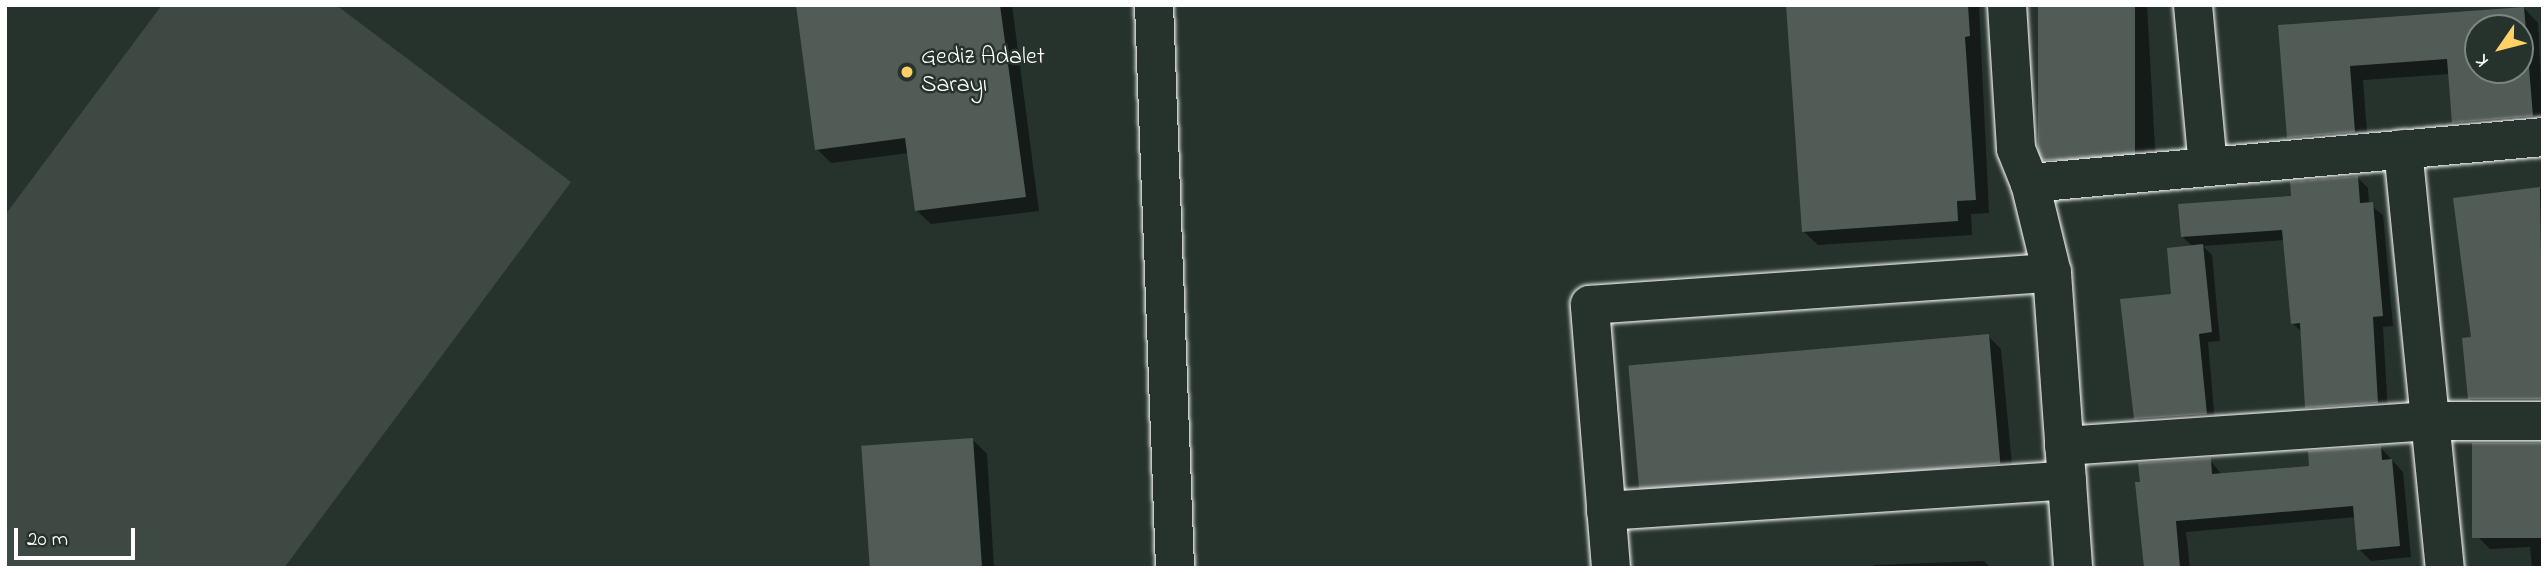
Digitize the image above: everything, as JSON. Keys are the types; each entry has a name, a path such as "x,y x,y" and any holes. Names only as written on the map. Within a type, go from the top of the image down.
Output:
{"street":[{"path":"1154,5 1175,568"},
{"path":"2007,5 2016,149 2030,183 2052,273 2073,568"},
{"path":"2193,5 2208,166"},
{"path":"2030,183 2543,137"},
{"path":"2403,149 2445,568"},
{"path":"1611,568 1590,305 2052,273"},
{"path":"1606,511 2066,463 2430,421 2543,421"}],"shaded area":[{"path":"162,5 336,5 571,182 284,568 5,568 5,215"}],"building":[{"name":"Gediz Adalet Sarayı","path":"796,5 1000,5 1026,197 915,211 905,138 815,150"},
{"path":"1786,5 1968,5 1970,36 1965,37 1976,200 1957,201 1958,221 1802,232"},
{"path":"2038,5 2135,5 2135,160 2038,160"},
{"path":"2524,7 2525,14 2464,14 2464,84 2530,84 2533,116 2452,123 2447,59 2350,66 2355,132 2287,138 2278,25"},
{"path":"2358,176 2360,203 2373,202 2383,316 2373,317 2378,403 2305,408 2300,323 2291,324 2282,230 2181,237 2178,204 2291,196 2290,182"},
{"path":"2540,187 2543,399 2468,399 2462,338 2471,337 2453,198"},
{"path":"2203,244 2212,332 2199,334 2207,414 2134,419 2120,299 2171,294 2167,248"},
{"path":"1989,334 2000,464 1640,495 1628,366"},
{"path":"973,438 982,568 870,568 861,446"},
{"path":"2472,443 2543,443 2543,538 2472,538"},
{"path":"2381,446 2382,460 2392,459 2400,546 2357,550 2353,506 2176,521 2180,568 2144,568 2135,482 2140,482 2138,463 2211,458 2212,474 2309,466 2308,451"}],"place":[{"name":"Gediz Adalet Sarayı","path":"907,72"}]}
